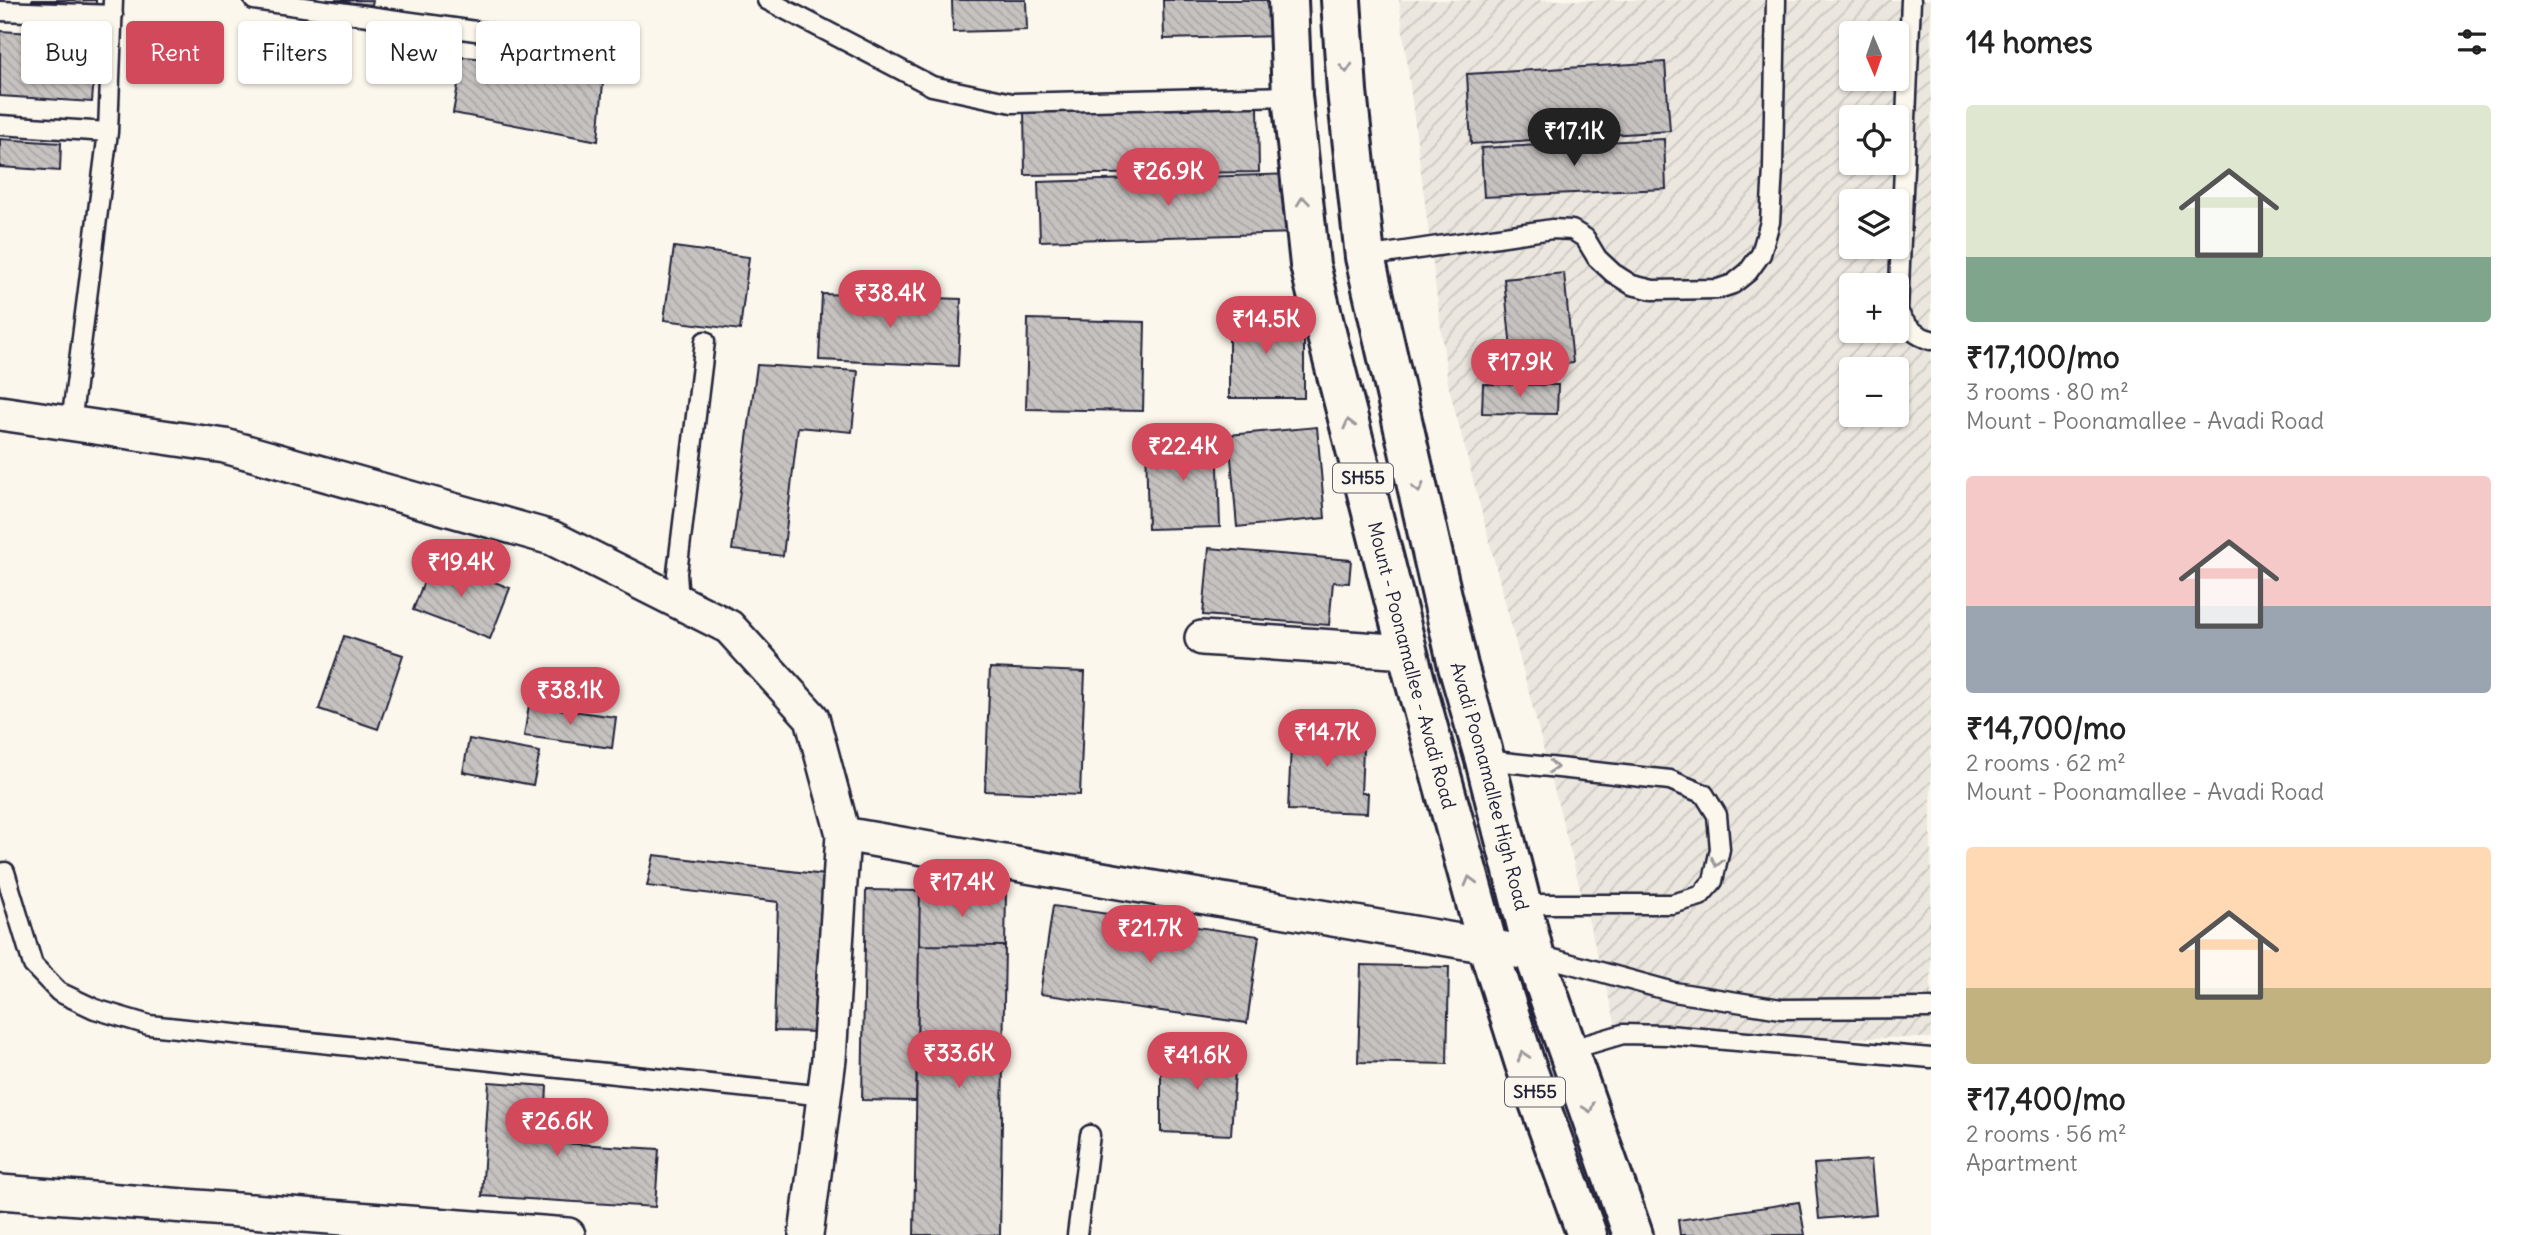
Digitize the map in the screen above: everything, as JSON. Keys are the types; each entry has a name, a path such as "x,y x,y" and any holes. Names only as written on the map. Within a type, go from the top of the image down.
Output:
{"main road":[{"name":"Mount - Poonamallee - Avadi Road","path":"1289,0 1292,96 1310,265 1408,652 1488,947 1525,1064 1587,1235"},
{"name":"SH55","path":"1341,0 1365,257"},
{"name":"Avadi Poonamallee High Road","path":"1365,257 1458,666 1485,760 1534,954 1633,1235"}],"street":[{"path":"0,414 225,446 552,538 729,627 812,718 844,834 825,1096 806,1235"},
{"path":"1202,638 1408,652"},
{"path":"844,834 1534,954"},
{"path":"0,1192 568,1235"}],"lane":[{"path":"254,0 476,31"},
{"path":"767,0 932,86 1012,103 1292,96"},
{"path":"1365,257 1552,229 1572,230 1586,238 1597,258 1613,273 1632,285 1653,290 1705,290 1733,284 1748,272 1761,254 1770,222 1776,0"},
{"path":"1911,0 1898,312 1905,326 1931,340"},
{"path":"0,10 113,7 108,132 71,424"},
{"path":"0,125 108,132"},
{"path":"679,602 677,573 705,341"},
{"path":"1485,760 1670,780 1704,794 1717,815 1720,849 1713,881 1700,895 1672,904 1522,904"},
{"path":"5,872 33,965 59,992 95,1009 149,1024 825,1096"},
{"path":"1534,954 1674,992 1781,1009 1931,1008"},
{"path":"1569,1050 1623,1034 1668,1035 1931,1058"},
{"path":"1077,1235 1090,1135"}],"shaded area":[{"path":"1399,0 1931,0 1931,1038 1619,1037 1448,384"}],"building":[{"path":"31,0 96,0 96,5"},
{"path":"327,0 373,0 372,5"},
{"path":"952,0 1026,0 1027,30 953,32"},
{"path":"1163,0 1282,0 1283,36 1164,39"},
{"path":"0,31 21,32 21,84 93,84 92,102 0,96"},
{"path":"463,57 476,58 476,84 603,84 598,141 453,113 458,84 462,84"},
{"path":"1665,62 1670,131 1471,144 1467,74"},
{"path":"1258,106 1259,172 1025,175 1024,109"},
{"path":"0,139 61,143 60,171 0,167"},
{"path":"1664,139 1666,189 1484,197 1481,148"},
{"path":"1295,174 1298,233 1040,241 1038,182"},
{"path":"674,247 749,257 740,330 664,320"},
{"path":"1564,273 1573,363 1513,369 1504,279"},
{"path":"822,294 961,299 958,366 819,360"},
{"path":"1229,315 1304,315 1304,398 1229,398"},
{"path":"1028,319 1145,322 1143,411 1026,409"},
{"path":"757,365 858,371 852,432 798,427 783,556 732,550"},
{"path":"1483,384 1558,385 1557,414 1482,413"},
{"path":"1317,427 1325,518 1237,527 1229,435"},
{"path":"1217,436 1220,527 1148,529 1146,439"},
{"path":"1209,548 1351,560 1349,583 1333,582 1329,625 1203,615"},
{"path":"433,558 510,588 490,639 413,610"},
{"path":"344,636 403,655 378,729 319,709"},
{"path":"990,668 1085,672 1080,795 985,791"},
{"path":"529,705 616,717 612,748 524,736"},
{"path":"1292,725 1364,727 1361,793 1368,793 1367,813 1288,810"},
{"path":"469,739 540,752 533,785 463,772"},
{"path":"654,855 825,875 820,1032 774,1031 778,902 647,886"},
{"path":"866,890 920,891 916,1101 862,1100"},
{"path":"920,891 1006,893 1005,946 919,945"},
{"path":"1053,906 1259,936 1247,1023 1040,994"},
{"path":"919,945 1005,946 1000,1235 914,1235"},
{"path":"1361,965 1449,967 1447,1064 1358,1062"},
{"path":"1161,1049 1236,1053 1231,1135 1161,1132"},
{"path":"489,1082 547,1086 544,1142 659,1149 655,1207 482,1196"},
{"path":"1871,1160 1876,1214 1819,1219 1814,1164"},
{"path":"1799,1202 1805,1235 1680,1235 1678,1220"}]}
